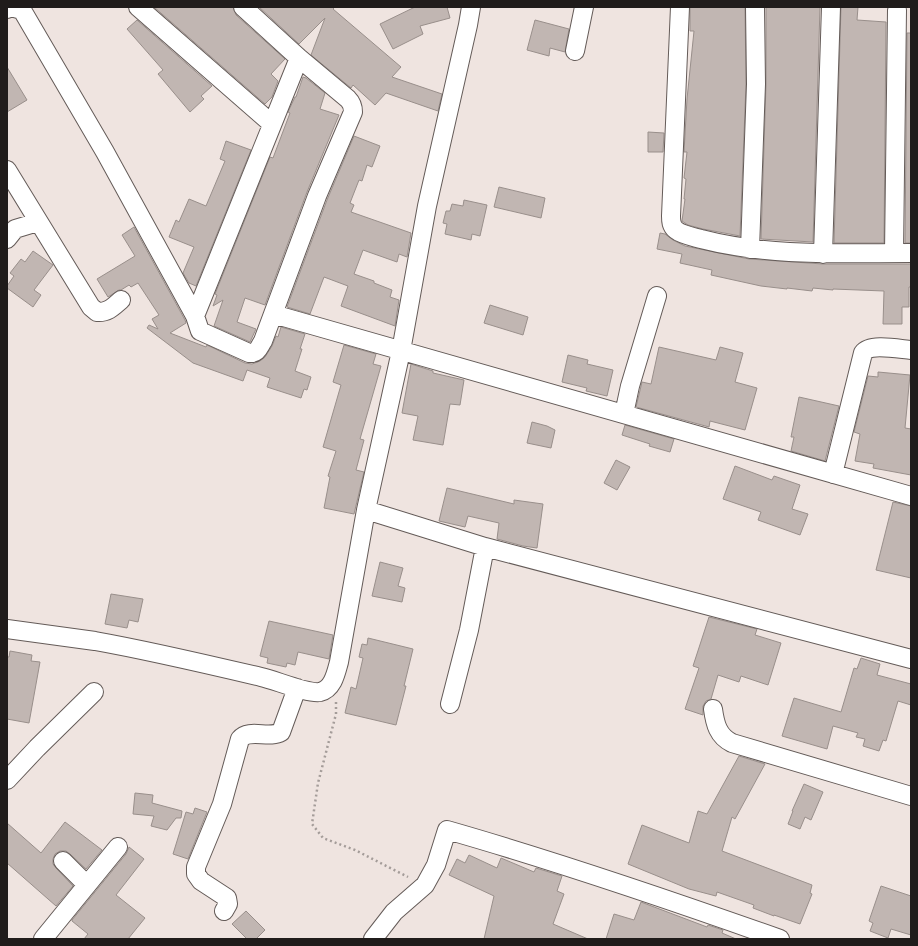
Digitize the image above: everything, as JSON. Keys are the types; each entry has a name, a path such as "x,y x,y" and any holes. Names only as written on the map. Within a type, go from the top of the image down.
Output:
{"street":[{"path":"7,9 11,7 22,10 104,152 195,316 198,329 202,333 253,354 258,351 317,196 353,112 352,105 348,99 299,58 243,7"},
{"path":"138,7 272,124"},
{"path":"7,629 95,642 193,661 276,681 313,692 323,691 332,682 336,673 366,510 401,351 427,206 471,7"},
{"path":"575,51 584,7"},
{"path":"680,7 671,222 674,228 677,231 689,236 714,242 750,248 823,254 903,253 900,11"},
{"path":"750,248 756,84 755,7"},
{"path":"823,254 831,7"},
{"path":"195,316 299,58"},
{"path":"7,170 38,222 95,310 100,312 110,309 121,300"},
{"path":"7,239 14,229 38,222"},
{"path":"624,414 630,386 657,296"},
{"path":"273,314 911,496"},
{"path":"833,474 863,353 869,348 878,347 911,350"},
{"path":"366,510 485,547 911,659"},
{"path":"450,704 469,630 485,547"},
{"path":"224,911 228,904 227,898 201,881 196,874 196,867 222,804 240,739 246,735 274,735 281,732 297,688"},
{"path":"7,780 36,748 94,692"},
{"path":"713,709 719,732 726,740 732,743 911,796"},
{"path":"373,939 394,912 425,885 436,864 447,830 530,854 699,910 780,939"},
{"path":"43,939 118,847"},
{"path":"63,861 87,885"}],"path":[{"path":"336,701 336,714 318,783 312,824 323,838 355,850 425,885"}],"building":[{"path":"154,7 233,7 236,15 285,59 271,74 278,81 272,97 265,104"},
{"path":"259,7 335,7 333,9 401,67 392,77 442,94 438,111 386,93 375,105 353,85 351,88 311,55 325,18 299,44"},
{"path":"415,7 447,7 450,18 420,26 423,34 393,49 380,24"},
{"path":"690,7 745,7 746,84 740,236 703,229 688,225 682,221 686,179 684,178 687,152 684,152 687,99 694,31 690,31"},
{"path":"766,7 820,7 813,242 761,239 766,84"},
{"path":"841,7 858,7 857,20 886,22 884,243 834,243"},
{"path":"137,20 212,86 201,96 204,99 190,112 158,74 163,70 127,29"},
{"path":"535,20 569,29 565,52 550,48 549,56 527,50"},
{"path":"907,33 911,33 911,243 905,243"},
{"path":"7,67 27,100 7,112"},
{"path":"303,77 325,93 320,109 339,115 307,192 265,305 245,298 237,322 256,329 250,342 214,326 223,300 213,306 217,295 215,294 270,157 273,158 290,113 288,112 296,97"},
{"path":"648,132 664,133 663,152 648,152"},
{"path":"354,136 380,146 372,167 367,165 362,181 359,180 350,203 354,205 351,212 411,233 407,257 399,254 397,262 363,250 354,274 374,281 374,283 392,290 390,297 399,300 395,326 341,306 348,286 324,277 310,314 287,307 327,200"},
{"path":"226,141 251,150 196,286 189,283 183,273 194,247 169,237 176,220 179,222 189,199 206,206 225,161 220,159"},
{"path":"499,187 545,198 541,218 494,207"},
{"path":"464,200 487,205 480,236 472,234 471,240 445,234 447,224 443,223 446,211 450,211 452,204 463,206"},
{"path":"134,227 185,320 186,323 170,333 206,347 207,345 245,363 252,364 265,357 276,336 278,337 281,327 305,334 295,371 311,377 307,390 304,389 301,398 267,387 270,378 247,370 243,381 193,363 147,328 149,325 158,329 152,319 159,315 138,283 131,287 129,285 108,297 97,279 135,256 122,235"},
{"path":"660,233 665,234 685,246 749,259 823,264 911,264 909,307 902,307 902,324 883,324 884,291 813,288 812,291 787,289 761,286 711,275 712,270 680,263 682,254 657,249"},
{"path":"33,251 53,265 34,290 41,295 33,307 7,288 7,286 14,276 10,273 21,259 25,262"},
{"path":"490,305 528,317 523,335 484,323"},
{"path":"344,345 376,354 373,364 381,366 360,439 364,440 356,470 364,472 354,514 324,508 330,477 328,476 336,451 323,447 341,385 333,382"},
{"path":"659,347 716,360 720,347 743,353 735,382 757,388 745,430 710,421 709,427 636,407 642,382 651,384"},
{"path":"568,355 588,360 587,364 613,370 607,396 586,391 587,388 562,382"},
{"path":"411,364 433,371 433,373 464,380 460,405 450,404 443,445 413,440 418,416 402,413"},
{"path":"878,372 910,375 905,428 911,429 911,475 873,468 874,464 855,461 860,434 854,432 868,376 878,377"},
{"path":"799,397 839,406 825,461 791,451 794,437 791,437"},
{"path":"532,422 555,430 551,448 527,443"},
{"path":"625,425 674,439 670,452 649,446 650,444 622,435"},
{"path":"616,460 630,467 617,490 604,483"},
{"path":"735,466 772,480 774,476 800,485 792,509 808,514 800,535 758,520 761,512 723,499"},
{"path":"447,488 514,504 514,500 543,504 537,548 497,539 499,523 468,516 465,527 439,521"},
{"path":"893,502 911,506 911,578 876,570"},
{"path":"380,562 403,568 398,586 405,588 402,602 372,596"},
{"path":"111,594 143,599 138,622 129,620 127,628 105,624"},
{"path":"709,617 757,629 755,635 781,643 768,685 741,676 739,682 718,675 711,699 706,701 703,706 703,715 685,709 699,668 693,666"},
{"path":"269,621 333,635 329,659 298,652 295,665 287,663 286,667 267,663 268,658 260,656"},
{"path":"368,638 413,649 404,686 406,686 396,725 345,713 351,687 356,689 363,658 359,657 362,644 367,645"},
{"path":"10,651 32,655 31,661 40,662 29,723 7,719 7,657 9,657"},
{"path":"861,658 880,664 877,675 911,684 911,705 898,701 886,741 883,740 879,751 863,746 865,739 856,737 858,733 833,726 827,749 782,736 794,698 841,712 854,668 857,669"},
{"path":"739,756 765,764 735,819 732,817 722,851 812,885 810,893 812,894 800,924 753,908 754,905 717,892 716,896 689,889 628,864 642,825 689,843 698,811 707,814"},
{"path":"804,784 823,792 811,820 805,817 800,829 788,824"},
{"path":"135,793 153,795 152,803 182,811 181,818 176,818 167,830 151,826 154,816 133,814"},
{"path":"195,808 207,812 188,859 173,854 186,812 193,814"},
{"path":"65,822 102,850 86,869 66,851 60,851 55,854 53,864 73,886 56,906 7,863 7,823 41,853"},
{"path":"129,847 144,859 116,895 145,918 128,939 84,939 88,934 72,920 126,854"},
{"path":"469,855 497,868 501,858 534,872 536,868 562,876 557,891 564,894 553,924 588,939 484,939 494,896 449,875 457,859 465,863"},
{"path":"881,886 911,896 911,935 891,929 888,938 870,931 873,923 869,921"},
{"path":"641,902 707,927 708,925 723,930 722,933 736,939 606,939 614,914 634,920"},
{"path":"246,911 265,930 256,939 247,939 232,924"}]}
